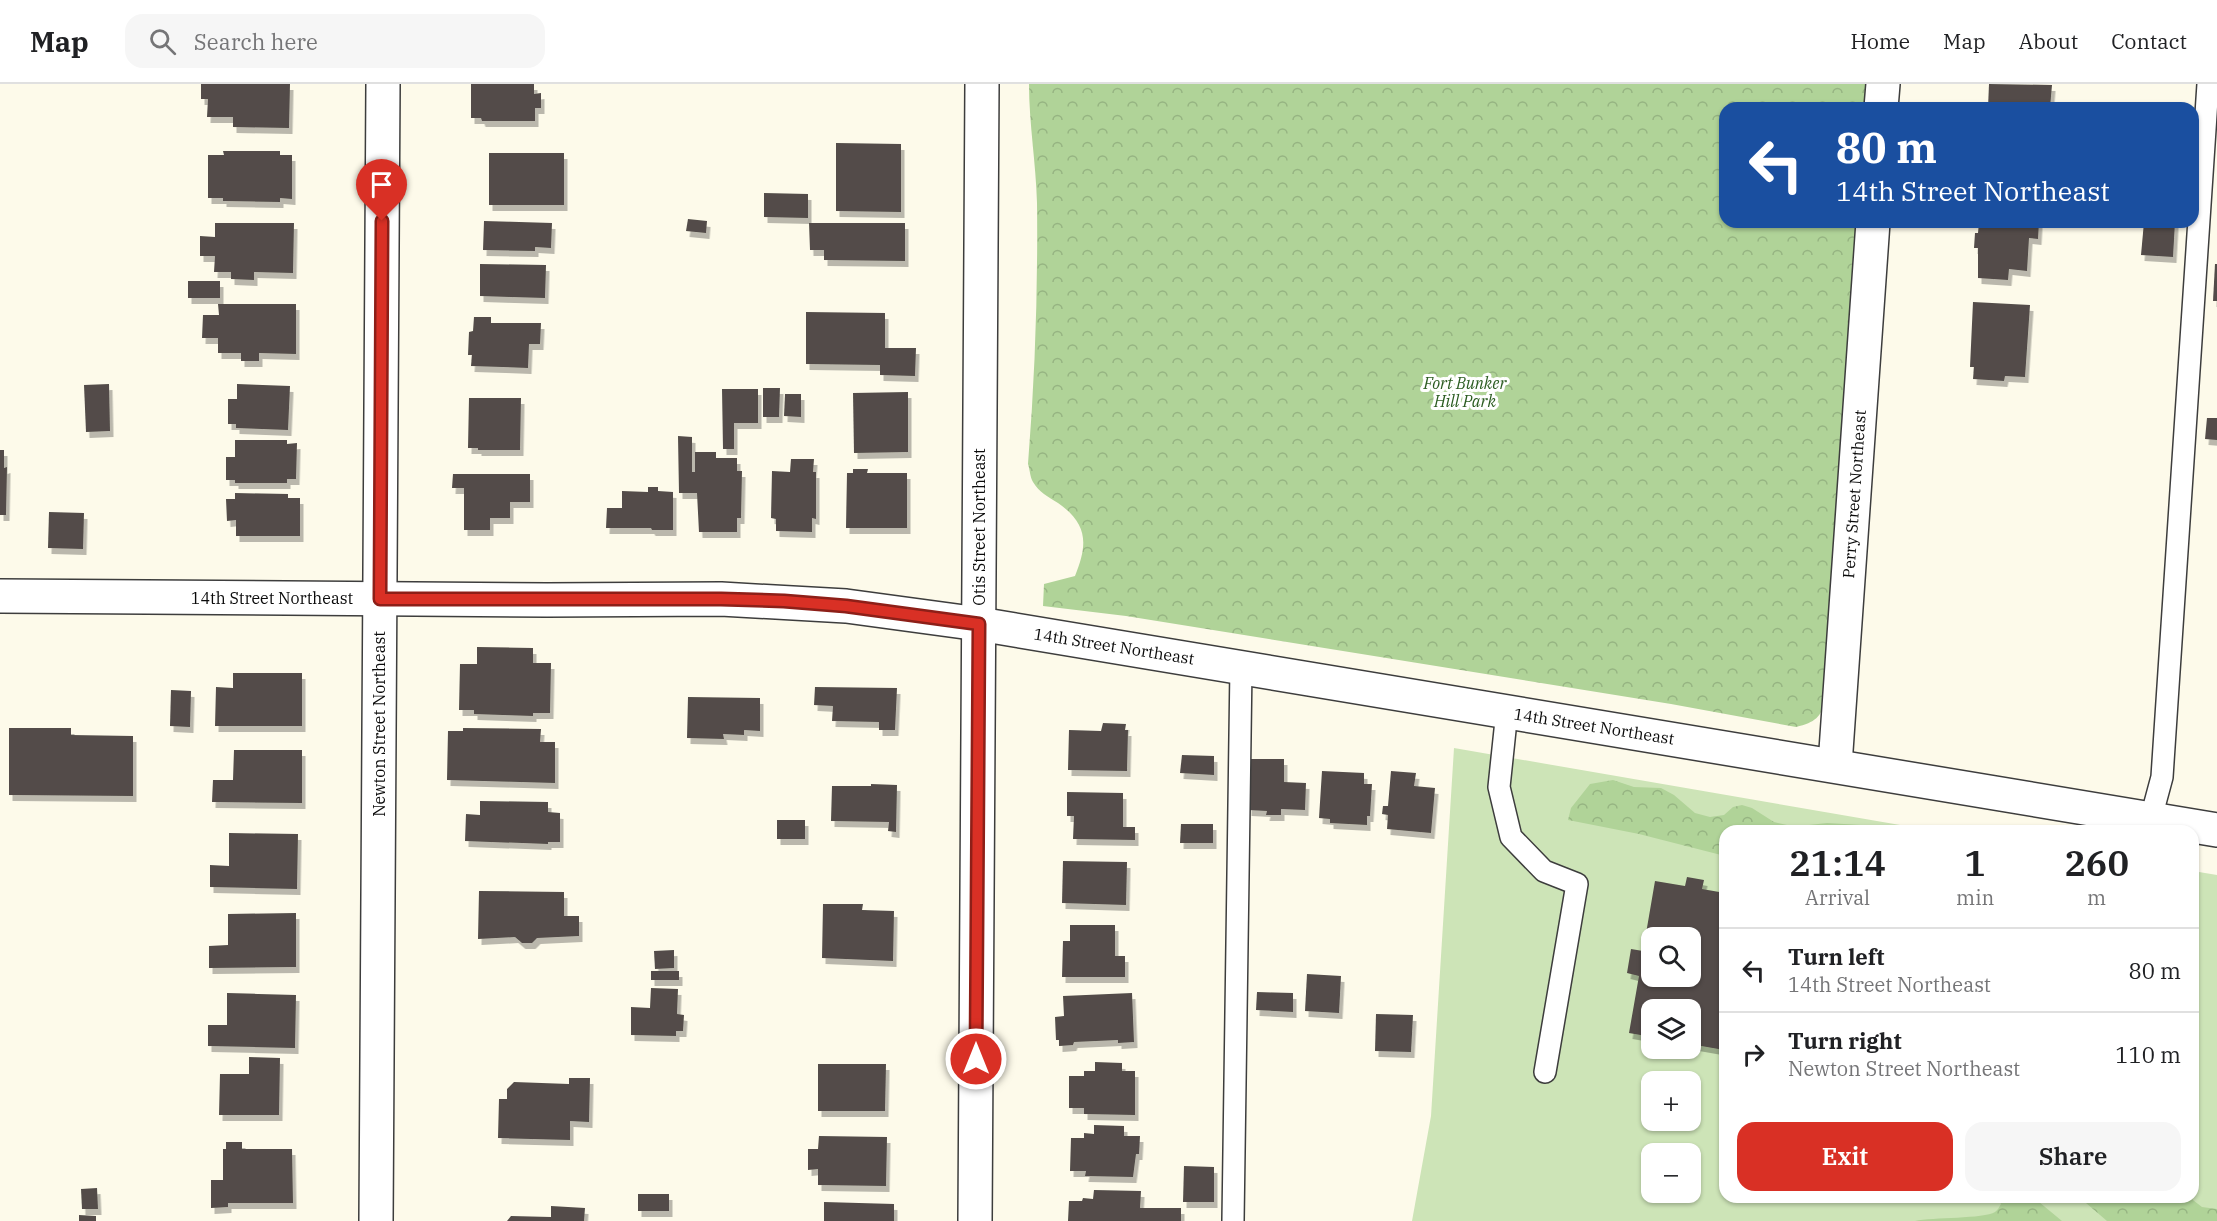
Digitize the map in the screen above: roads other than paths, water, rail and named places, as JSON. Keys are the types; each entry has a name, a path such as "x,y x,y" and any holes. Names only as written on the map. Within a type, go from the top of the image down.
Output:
{"street":[{"name":"Newton Street Northeast","path":"376,1221 383,84"},
{"name":"Otis Street Northeast","path":"975,1221 982,84"},
{"path":"1882,102 1883,84"},
{"name":"Perry Street Northeast","path":"1835,765 1873,228"},
{"name":"14th Street Northeast","path":"0,596 721,599 846,606 979,624 2190,825"},
{"name":"14th Street Northeast","path":"2199,827 2217,830"}],"lane":[{"path":"2199,220 2208,84"},
{"path":"2151,818 2162,777 2198,228"},
{"path":"1233,1221 1241,667"},
{"path":"1507,711 1499,787 1511,837 1544,871 1577,884 1545,1072"}],"park label":[{"name":"Fort Bunker Hill Park","path":"1465,392"}]}
